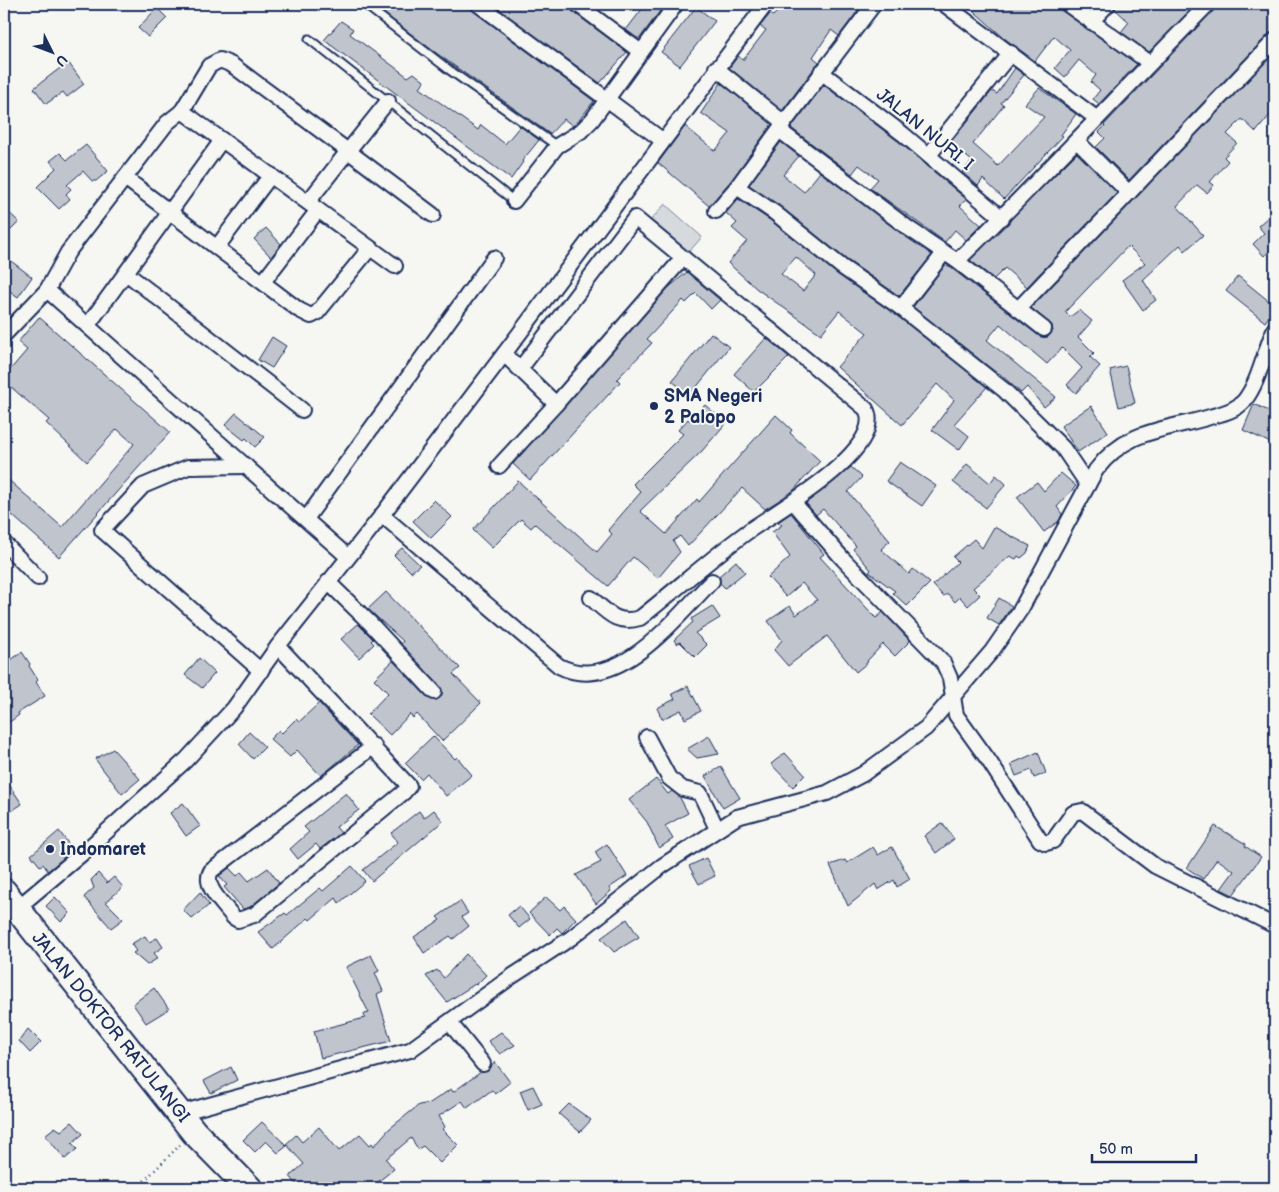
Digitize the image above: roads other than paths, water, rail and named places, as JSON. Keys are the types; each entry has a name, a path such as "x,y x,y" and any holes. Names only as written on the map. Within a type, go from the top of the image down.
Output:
{"highway":[{"name":"JALAN DOKTOR RATULANGI","path":"10,900 197,1134 249,1188"}],"street":[{"path":"478,4 662,140"},
{"path":"578,4 641,52"},
{"path":"514,200 557,146 581,131 608,99 676,4"},
{"path":"10,900 84,852 186,760 234,708 278,646 504,354 662,140 766,4"},
{"path":"716,211 737,187 874,4"},
{"path":"944,4 1096,118"},
{"path":"1067,4 1150,63"},
{"path":"1091,22 1108,4"},
{"path":"957,261 1002,218 1077,141 1096,118 1208,4"},
{"path":"1018,309 1275,40"},
{"path":"929,155 1011,53"},
{"path":"4,335 48,290 68,252 167,123 182,110 209,66 220,60 232,65 433,215"},
{"path":"716,68 781,126 1044,329"},
{"name":"JALAN NURI. I","path":"822,72 929,155 1002,218"},
{"path":"263,282 348,151 388,101"},
{"path":"182,110 395,266"},
{"path":"88,325 222,140"},
{"path":"1077,141 1129,193"},
{"path":"217,247 271,175"},
{"path":"125,178 299,310 311,316 317,313 370,248"},
{"path":"737,187 842,267 901,308 998,385 1063,448 1088,485"},
{"path":"591,598 613,617 627,622 640,618 750,530 794,503 855,450 867,433 870,416 866,409 616,203"},
{"path":"520,369 635,218"},
{"path":"901,308 944,253"},
{"path":"306,519 494,258"},
{"path":"499,466 556,404 682,259"},
{"path":"126,273 302,410"},
{"path":"48,290 348,557"},
{"path":"197,1134 328,1071 399,1055 410,1050 451,1024 511,977 571,938 662,866 717,829 737,817 827,793 863,774 926,728 953,699 992,650 1021,609 1088,485 1111,452 1126,441 1140,435 1198,421 1237,407 1246,398 1272,349 1275,328"},
{"path":"504,354 556,404"},
{"path":"246,466 188,467 143,486 102,530 261,671"},
{"path":"794,503 843,559 943,662 947,669 956,715 989,761 1040,840 1046,843 1053,841 1073,813 1082,811 1155,866 1275,926"},
{"path":"382,514 558,666 570,672 586,673 610,669 637,655 712,582"},
{"path":"4,543 38,578"},
{"path":"328,582 370,623 434,692"},
{"path":"278,646 374,746 408,783 408,789 254,915 238,920 233,917 208,884 208,877 211,871 374,746"},
{"path":"647,737 669,778 683,789 700,793 717,829"},
{"path":"451,1024 483,1064"}],"lane":[{"path":"364,4 487,97 557,146"},
{"path":"309,40 514,200"}],"place":[{"name":"SMA Negeri 2 Palopo","path":"654,406"},
{"name":"Indomaret","path":"50,849"}]}
